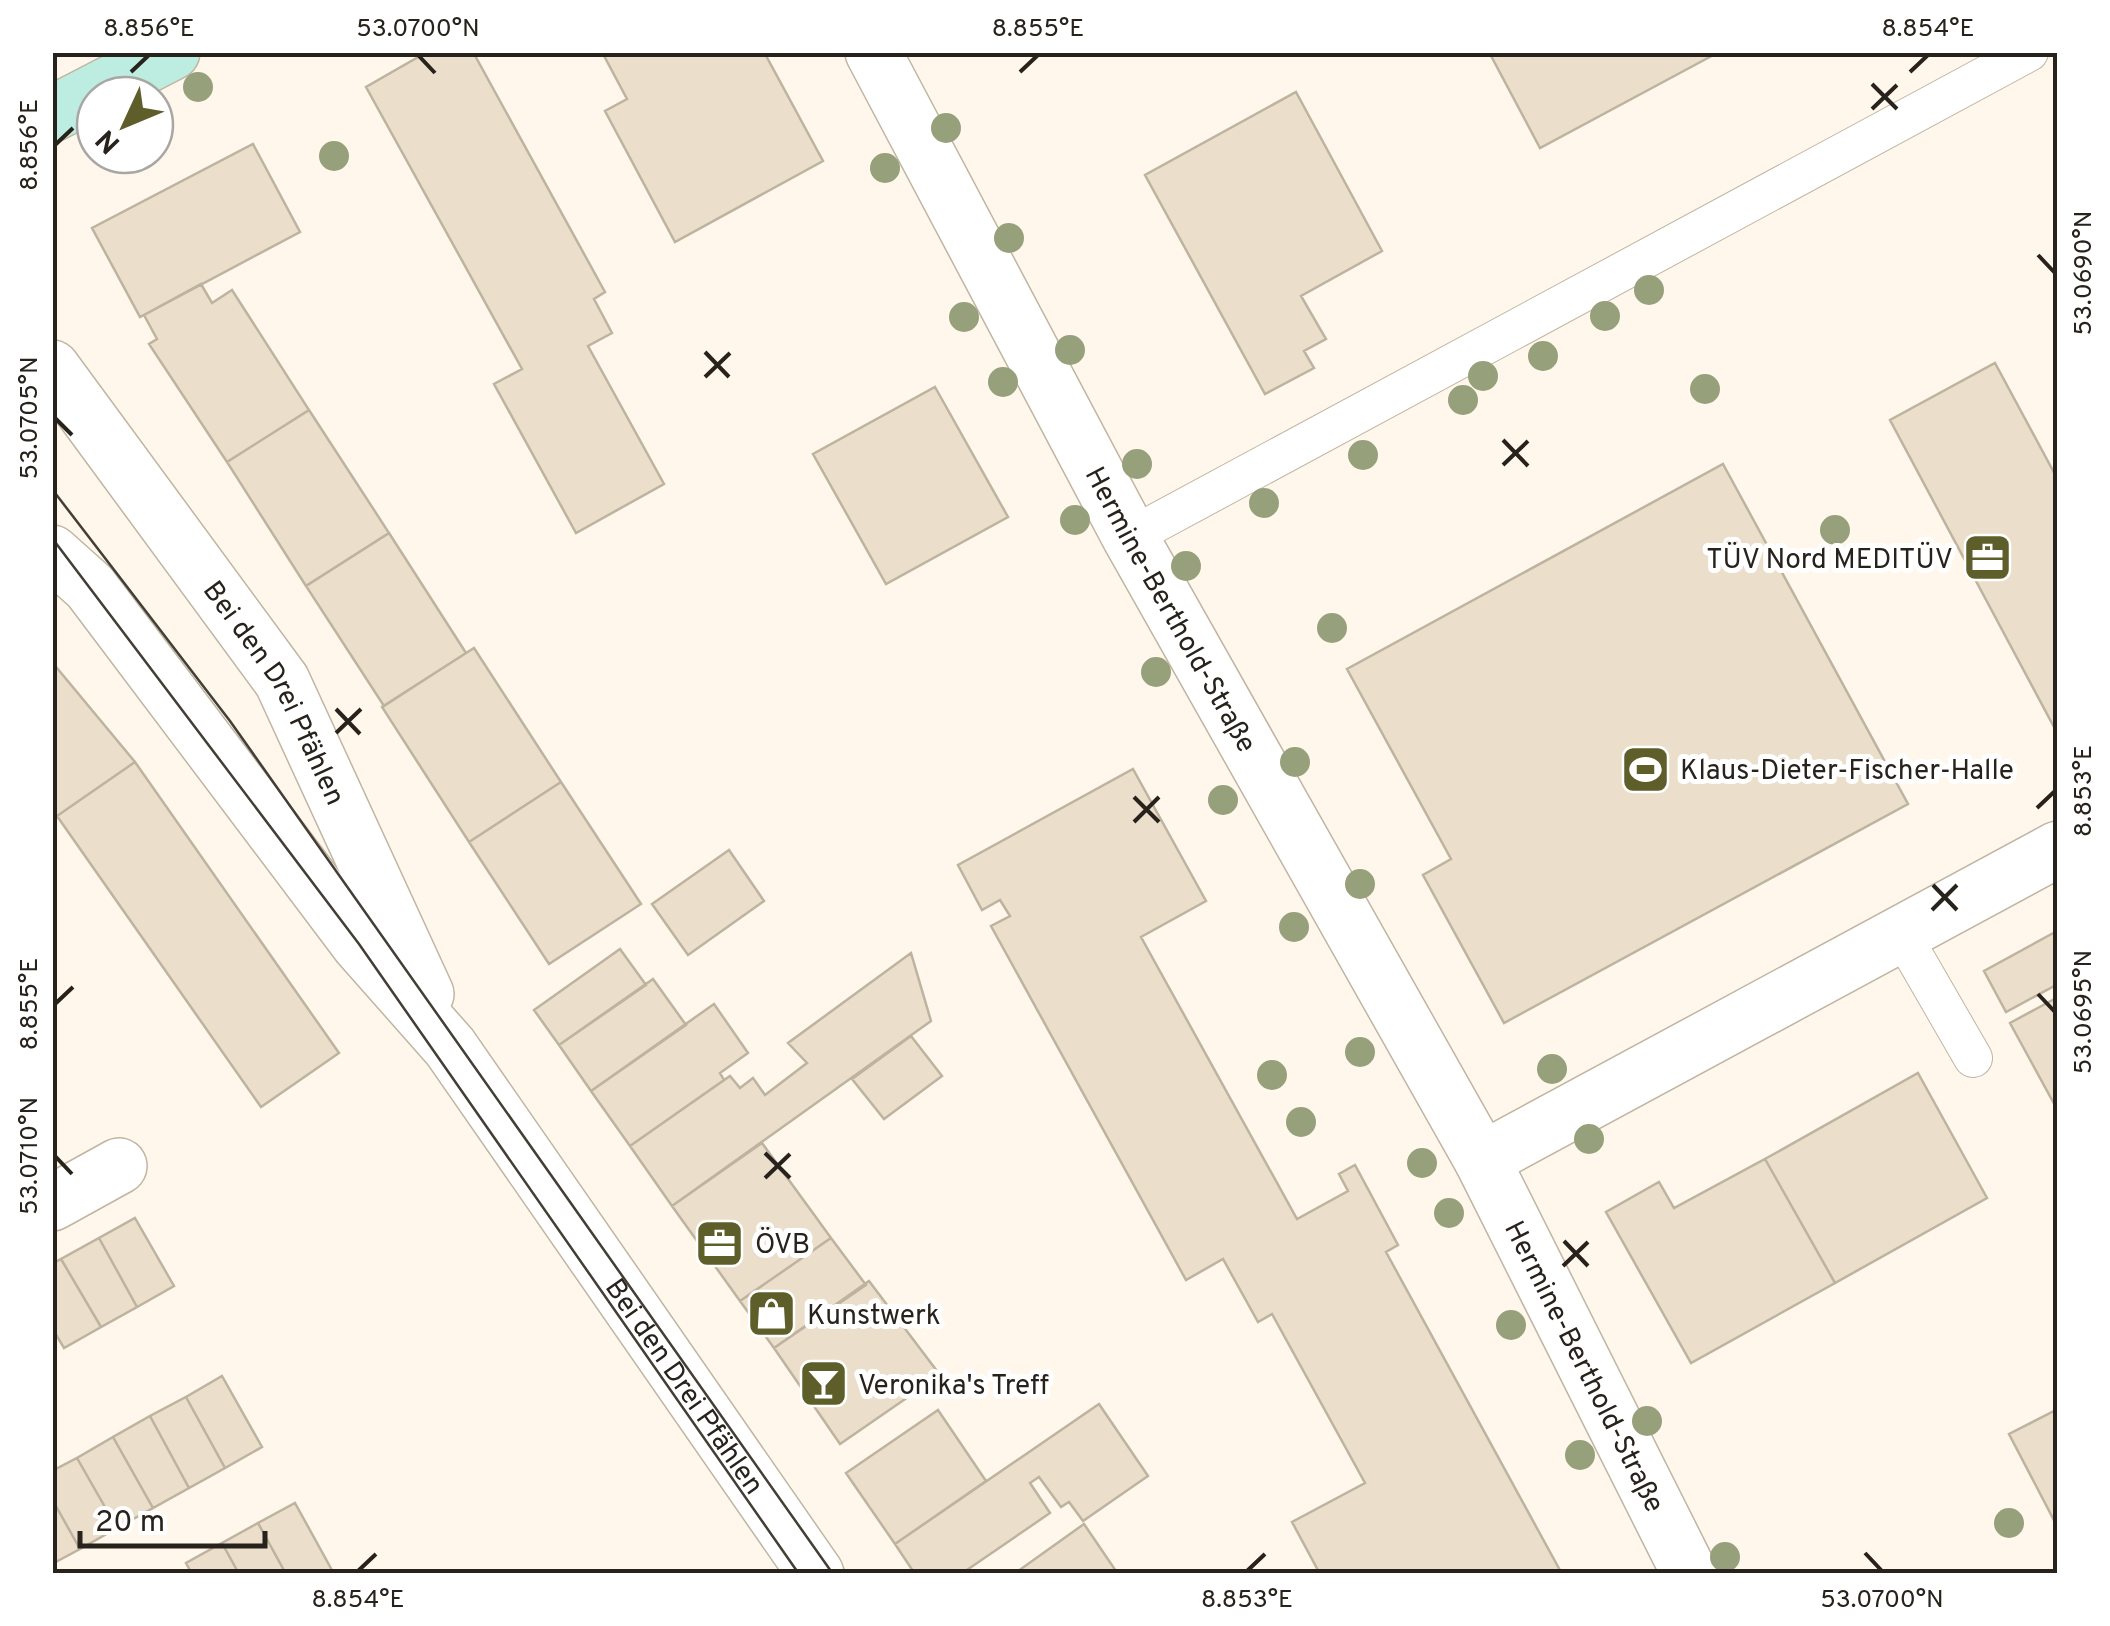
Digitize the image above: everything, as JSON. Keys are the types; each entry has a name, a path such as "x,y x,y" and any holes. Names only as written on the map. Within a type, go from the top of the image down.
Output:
{"main road":[{"path":"52,114 172,52"}],"street":[{"name":"Hermine-Berthold-Straße","path":"874,52 1130,537 1482,1160 1690,1574"},
{"name":"Bei den Drei Pfählen","path":"52,368 282,681 450,1047"},
{"name":"Bei den Drei Pfählen","path":"52,552 90,587 359,944 450,1047 797,1567"},
{"path":"1482,1160 2058,850"},
{"path":"52,1204 119,1166"}],"lane":[{"path":"1130,537 2030,52"},
{"path":"1902,935 1972,1058"}],"building":[{"path":"427,52 473,52 605,292 594,299 612,333 588,346 664,484 576,533 494,384 522,369 366,87"},
{"path":"602,52 764,52 823,161 675,242 605,111 627,99"},
{"path":"1489,52 1719,52 1540,148"},
{"path":"1296,92 1382,251 1301,296 1326,339 1304,351 1314,368 1265,394 1145,175"},
{"path":"253,144 300,232 140,317 92,228"},
{"path":"201,284 212,303 232,290 309,410 227,462 149,344 157,339 144,315"},
{"path":"1995,363 2058,480 2058,725 2054,727 1890,420"},
{"path":"935,387 1008,517 886,584 813,454"},
{"path":"309,410 389,533 306,586 227,462"},
{"name":"Klaus-Dieter-Fischer-Halle","path":"1723,464 1908,804 1504,1023 1423,875 1451,859 1347,669"},
{"path":"389,533 466,653 384,706 306,586"},
{"path":"474,648 561,782 469,842 382,707"},
{"path":"52,662 135,762 57,816 52,811"},
{"path":"135,762 339,1053 261,1107 57,816"},
{"path":"1133,769 1206,901 1141,937 1297,1219 1348,1191 1339,1174 1355,1165 1398,1245 1386,1252 1562,1574 1320,1574 1292,1522 1365,1483 1272,1314 1258,1322 1223,1259 1186,1280 991,926 1010,916 1000,900 982,910 958,865"},
{"path":"561,782 641,904 549,964 469,842"},
{"path":"729,850 764,901 688,955 652,904"},
{"path":"2057,931 2058,984 2006,1012 1984,971"},
{"path":"620,949 646,985 559,1045 534,1010"},
{"path":"911,953 931,1021 672,1206 630,1146 730,1076 740,1088 753,1078 765,1095 807,1063 788,1043"},
{"path":"653,979 686,1025 591,1091 559,1045"},
{"path":"2058,997 2058,1111 2010,1023"},
{"path":"714,1004 748,1053 720,1073 724,1080 630,1146 591,1091"},
{"path":"911,1036 942,1076 884,1119 852,1079"},
{"path":"1918,1073 1987,1198 1835,1283 1765,1159"},
{"path":"762,1143 831,1238 740,1301 672,1206"},
{"path":"1765,1159 1835,1283 1691,1363 1606,1212 1659,1182 1674,1208"},
{"path":"135,1218 174,1286 137,1307 99,1238"},
{"path":"99,1238 137,1307 101,1327 61,1259"},
{"path":"831,1238 866,1285 774,1348 740,1301"},
{"path":"61,1259 101,1327 64,1348 52,1328 52,1264"},
{"path":"869,1281 940,1375 840,1444 774,1348"},
{"path":"222,1376 262,1447 225,1468 186,1397"},
{"path":"186,1397 225,1468 189,1488 150,1416"},
{"path":"1099,1404 1148,1476 1083,1521 1069,1502 1061,1507 1039,1477 1030,1483 1050,1513 961,1574 915,1574 895,1544"},
{"path":"2058,1409 2058,1528 2009,1434"},
{"path":"938,1410 986,1481 895,1544 846,1473"},
{"path":"150,1416 189,1488 153,1508 113,1437"},
{"path":"113,1437 153,1508 117,1528 77,1458"},
{"path":"77,1458 117,1528 80,1549 52,1499 52,1471"},
{"path":"52,1499 80,1549 52,1564"},
{"path":"295,1503 331,1574 286,1574 258,1523"},
{"path":"258,1523 286,1574 239,1574 222,1543"},
{"path":"1084,1524 1118,1574 1014,1574"},
{"path":"222,1543 239,1574 192,1574 186,1563"}],"tram line":[{"path":"52,489 230,721 833,1574"},
{"path":"52,538 359,944 799,1574"}],"place":[{"name":"TÜV Nord MEDITÜV","path":"1988,558"},
{"name":"Klaus-Dieter-Fischer-Halle","path":"1645,769"},
{"name":"ÖVB","path":"720,1243"},
{"name":"Kunstwerk","path":"772,1314"},
{"name":"Veronika's Treff","path":"823,1384"}]}
